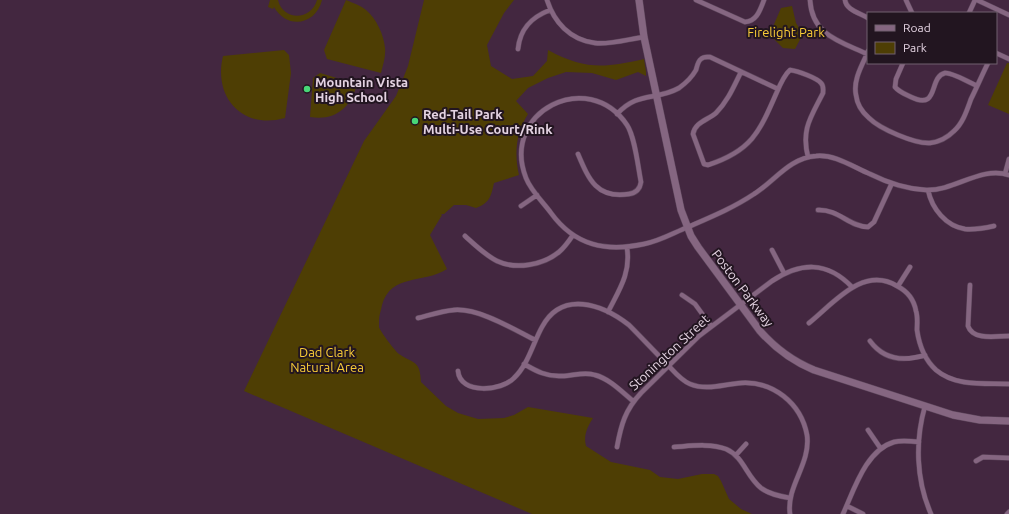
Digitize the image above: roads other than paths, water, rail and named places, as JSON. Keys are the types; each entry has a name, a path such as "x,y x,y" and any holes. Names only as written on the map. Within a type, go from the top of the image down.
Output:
{"street":[{"path":"547,0 550,10 557,22 565,30 586,41 601,43 644,37"},
{"name":"Poston Parkway","path":"639,0 644,37 676,194 687,227 698,247 770,342 787,357 801,365 821,373 953,415 969,419 1009,421"},
{"path":"696,0 746,22 751,22 755,19 764,0"},
{"path":"810,0 813,16 822,30 831,38 867,53 858,74 855,86 856,95 860,106 870,120 909,140 931,142 940,140 954,132 962,120 988,64"},
{"path":"845,0 847,7 867,17"},
{"path":"906,0 912,12"},
{"path":"970,12 976,0 1009,15"},
{"path":"518,49 522,31 527,24 550,10"},
{"path":"997,53 1009,59"},
{"path":"617,114 624,107 635,100 657,96 675,90 692,76 700,59 704,57 710,57 778,89"},
{"path":"903,64 896,79 895,87 899,91 918,100 924,101 928,99 938,79 945,73 951,74 977,86"},
{"path":"741,72 725,103 713,116 697,125 694,129 693,134 704,164 708,165 734,155 750,141 762,124 778,89 790,70 797,71 823,84 823,93 806,127 805,142 808,157"},
{"path":"578,154 588,176 601,190 614,195 633,193 641,186 641,182 628,126 610,108 595,101 577,98 559,101 549,106 530,124 522,142 522,165 527,179 556,220 573,235 588,243 613,248 627,248 657,241 735,206 761,190 791,164 808,157 830,157 892,183 907,188 928,190 953,186 980,175 995,173 1007,174 1009,159"},
{"path":"818,210 833,212 860,226 868,227 874,222 892,183"},
{"path":"928,190 935,209 944,219 954,226 971,229 994,226"},
{"path":"521,206 537,195"},
{"path":"465,236 489,256 498,261 519,265 536,263 548,259 560,251 573,235"},
{"path":"608,312 627,272 627,248"},
{"path":"772,250 784,273"},
{"name":"Stonington Street","path":"617,447 623,420 634,401 668,366 711,326 784,273 802,267 817,267 837,274 852,287"},
{"path":"898,286 910,267"},
{"path":"810,323 852,287 862,282 874,280 887,281 898,286 910,297 915,307 918,336 925,355 937,370 946,377 956,381 1009,384"},
{"path":"970,285 968,326 970,331 980,336 1009,336"},
{"path":"682,295 695,304 711,326"},
{"path":"458,371 460,379 464,383 489,389 502,386 519,374 535,340 546,321 554,313 564,307 576,304 595,306 629,325 684,381 696,386 709,388 737,384 757,384 777,391 792,404 804,424 807,436 807,447 804,463 790,498 790,514"},
{"path":"418,318 446,311 470,311 485,316 535,340"},
{"path":"870,341 881,352 895,359 909,359 925,355"},
{"path":"524,364 550,376 585,373 597,376 613,385 634,401"},
{"path":"925,406 918,442 919,472 925,498 931,514"},
{"path":"868,430 881,449"},
{"path":"843,514 866,465 872,456 894,442 918,442"},
{"path":"736,455 746,444"},
{"path":"674,447 716,446 724,448 736,455 760,487 772,494 790,498"},
{"path":"976,461 983,457 1009,458"},
{"path":"847,506 863,514"}],"place":[{"name":"Mountain Vista High School","path":"307,89"},
{"name":"Red-Tail Park Multi-Use Court/Rink","path":"415,121"}],"park label":[{"name":"Firelight Park","path":"786,32"},
{"name":"Dad Clark Natural Area","path":"327,360"}]}
